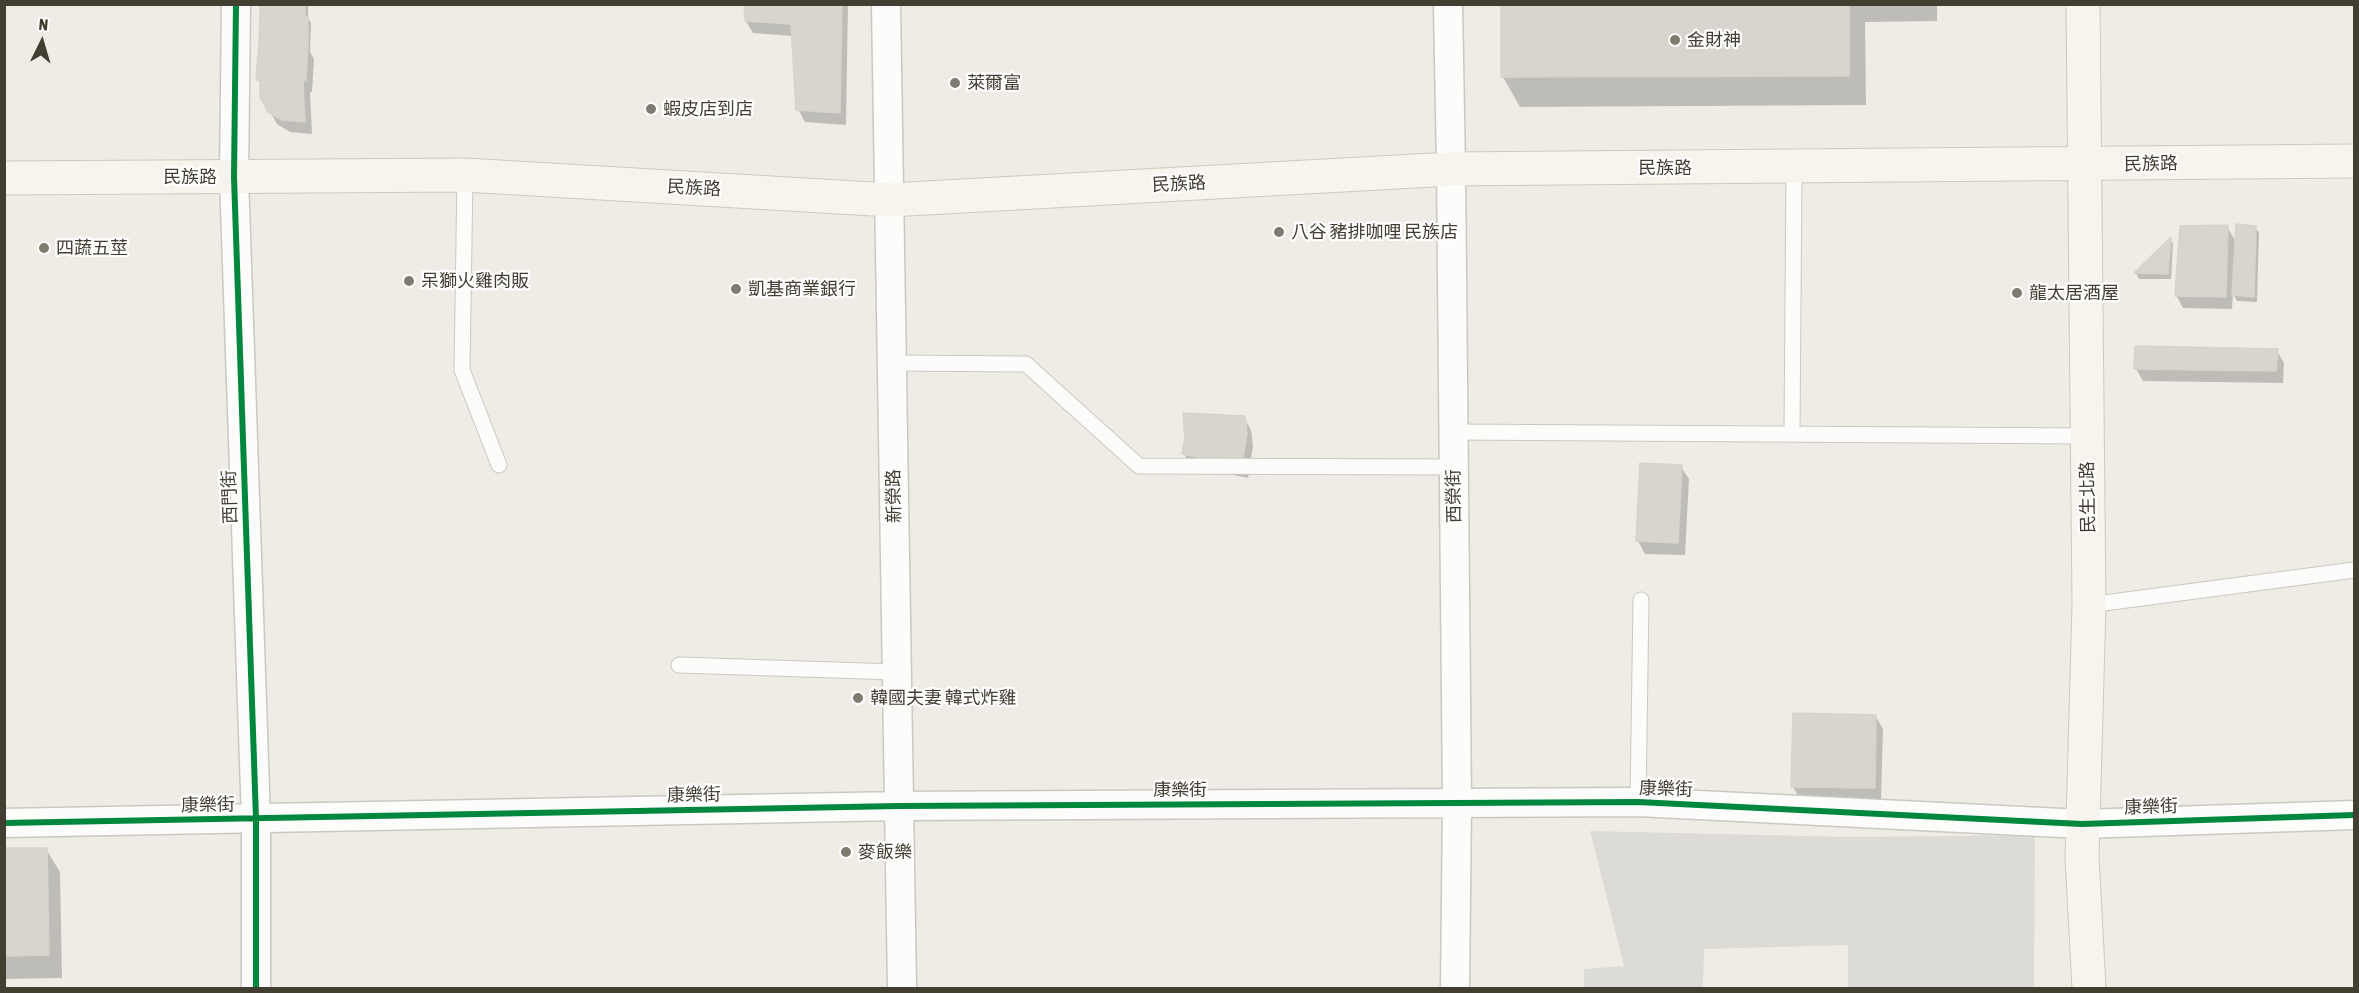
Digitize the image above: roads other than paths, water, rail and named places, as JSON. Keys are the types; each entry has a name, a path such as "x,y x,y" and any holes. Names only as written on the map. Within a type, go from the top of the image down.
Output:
{"main road":[{"name":"民生北路","path":"2083,4 2089,605 2082,824 2089,988"},
{"name":"民族路","path":"4,178 465,175 890,200 1451,169 2355,161"}],"street":[{"name":"西門街","path":"236,4 234,177 256,819 256,988"},
{"name":"新榮路","path":"886,4 902,988"},
{"name":"西榮街","path":"1448,4 1457,804 1455,988"},
{"name":"康樂街","path":"4,823 899,806 1638,802 2082,824 2355,815"}],"lane":[{"path":"1792,433 1794,167"},
{"path":"465,175 462,370 499,465"},
{"path":"891,363 1026,364 1139,466 1454,467"},
{"path":"1454,432 2087,436"},
{"path":"2089,605 2355,570"},
{"path":"1638,802 1641,600"},
{"path":"679,665 897,672"}],"place":[{"name":"金財神","path":"1675,40"},
{"name":"萊爾富","path":"955,83"},
{"name":"蝦皮店到店","path":"651,109"},
{"name":"八谷 豬排咖哩 民族店","path":"1279,232"},
{"name":"四蔬五莖","path":"44,248"},
{"name":"呆獅火雞肉販","path":"409,281"},
{"name":"凱基商業銀行","path":"736,289"},
{"name":"龍太居酒屋","path":"2017,293"},
{"name":"韓國夫妻 韓式炸雞","path":"858,698"},
{"name":"麥飯樂","path":"846,852"}]}
